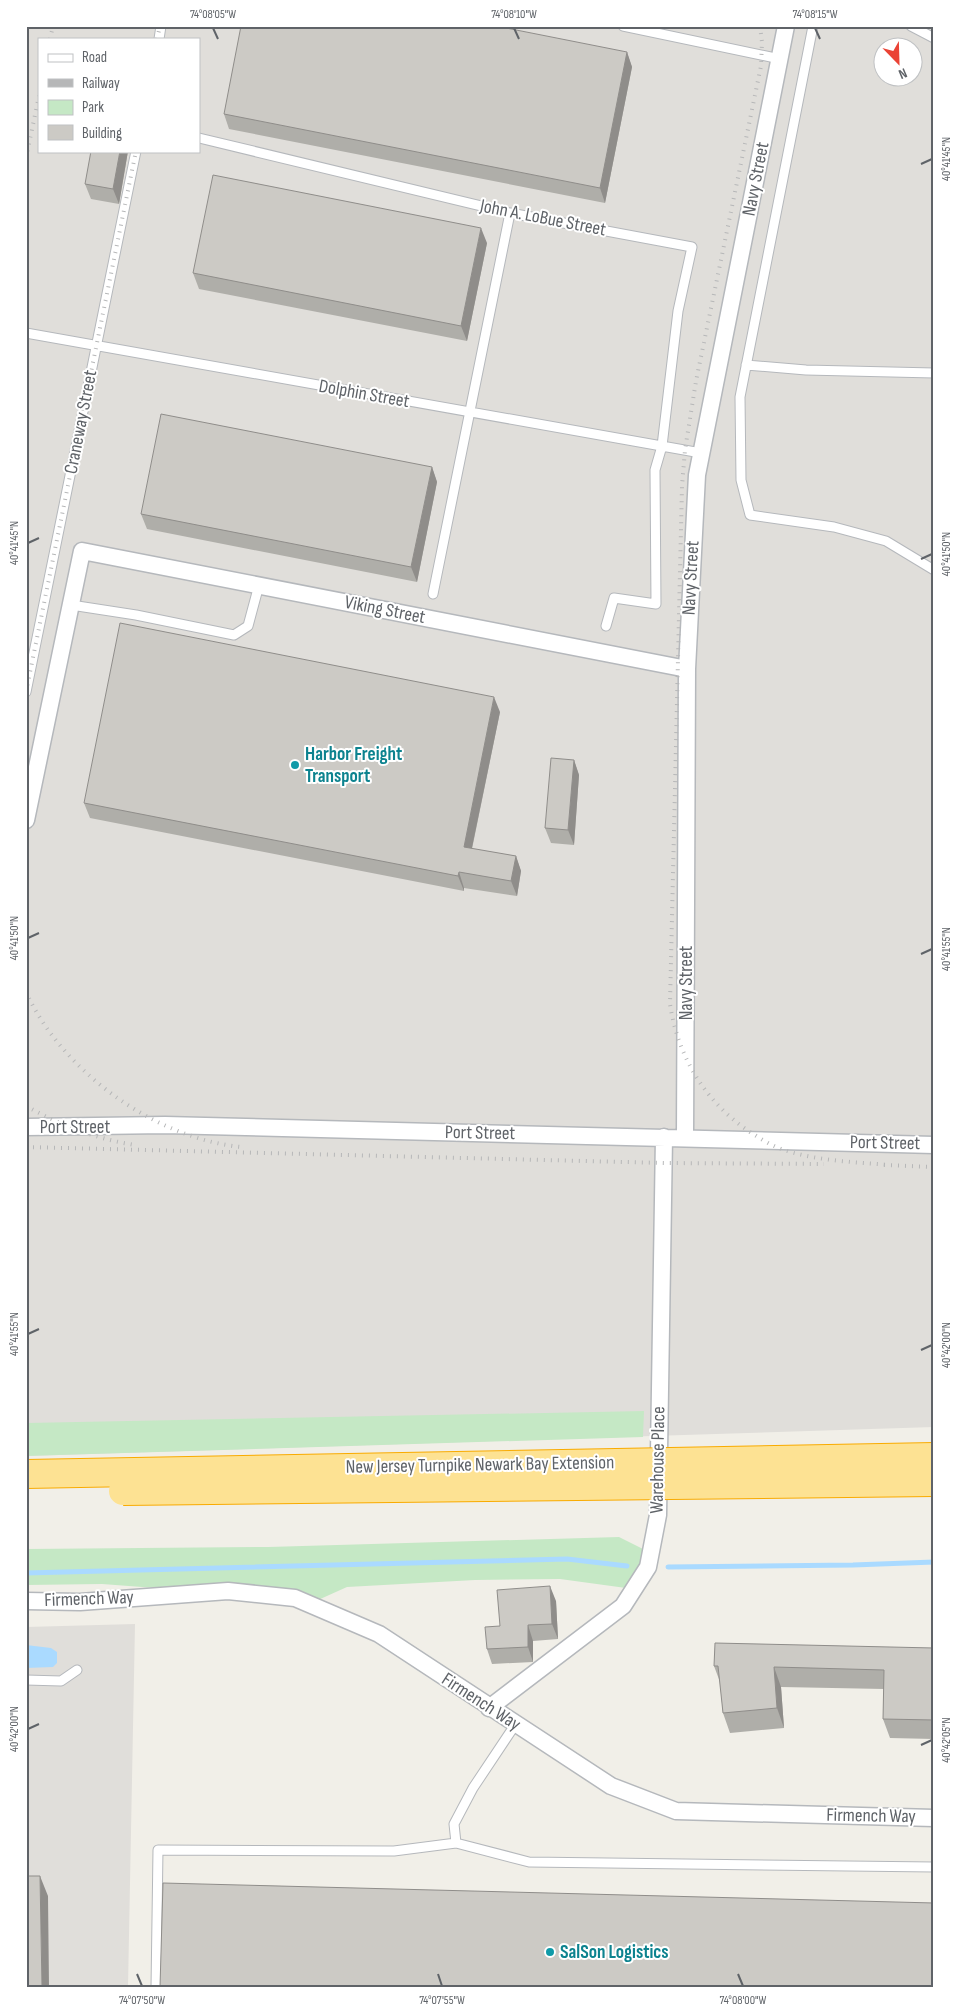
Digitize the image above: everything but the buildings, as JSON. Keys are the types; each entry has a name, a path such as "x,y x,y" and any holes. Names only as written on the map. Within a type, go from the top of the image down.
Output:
{"highway":[{"name":"New Jersey Turnpike Newark Bay Extension","path":"26,1474 934,1456"},
{"name":"New Jersey Turnpike Newark Bay Extension","path":"26,1493 934,1482"}],"street":[{"name":"Navy Street","path":"685,1138 687,669 696,475 786,26"},
{"name":"Viking Street","path":"71,605 82,550 687,669"},
{"path":"26,820 71,605"},
{"name":"Port Street","path":"26,1127 165,1125 934,1145"},
{"name":"Warehouse Place","path":"489,1708 623,1606 648,1567 658,1515 664,1137"},
{"name":"Firmench Way","path":"26,1601 80,1602 228,1591 296,1598 379,1634 489,1708 611,1786 676,1811 934,1818"}],"lane":[{"path":"623,26 780,59"},
{"path":"813,26 740,397 740,480 750,515 834,527 886,541 934,570"},
{"path":"911,26 934,38"},
{"name":"John A. LoBue Street","path":"200,138 510,213 692,247 678,311 662,446"},
{"name":"Craneway Street","path":"26,692 136,152"},
{"path":"433,594 510,213"},
{"name":"Dolphin Street","path":"26,333 701,453"},
{"path":"746,365 806,370 934,373"},
{"path":"606,626 614,598 656,604 655,470 662,446"},
{"path":"71,605 136,615 234,635 248,626 260,585"},
{"path":"26,1680 61,1682 77,1670"},
{"path":"456,1843 454,1824 473,1788 515,1725"},
{"path":"156,1987 158,1850 394,1851 456,1843 529,1862 934,1867"}],"shaded area":[{"path":"26,26 934,26 934,1427 26,1456"},
{"path":"135,1624 128,1987 26,1987 26,1627"}],"green space":[{"path":"644,1411 643,1437 26,1456 26,1423"},
{"path":"619,1537 647,1551 626,1588 560,1579 475,1580 347,1587 318,1600 102,1584 26,1585 26,1549 268,1547"}],"water":[{"path":"26,1645 51,1648 57,1652 57,1663 53,1667 26,1668"}],"waterway":[{"path":"26,1573 567,1559 627,1566"},
{"path":"668,1567 934,1562"}],"railway":[{"path":"50,38 53,26"},
{"path":"157,38 160,26"},
{"path":"760,26 762,42 761,66 696,381 685,450 682,486 670,1004 680,1042 696,1077 720,1107 750,1132 762,1140 797,1154 889,1165"},
{"path":"26,158 38,101"},
{"path":"26,692 136,152"},
{"path":"26,992 42,1021 63,1048 87,1073 114,1096 144,1115 176,1130 208,1141 241,1147"},
{"path":"26,1106 79,1130 106,1139 135,1145"},
{"path":"26,1147 664,1163 824,1164"},
{"path":"884,1165 934,1167"}],"place":[{"name":"Harbor Freight Transport","path":"295,765"},
{"name":"SalSon Logistics","path":"550,1952"}]}
